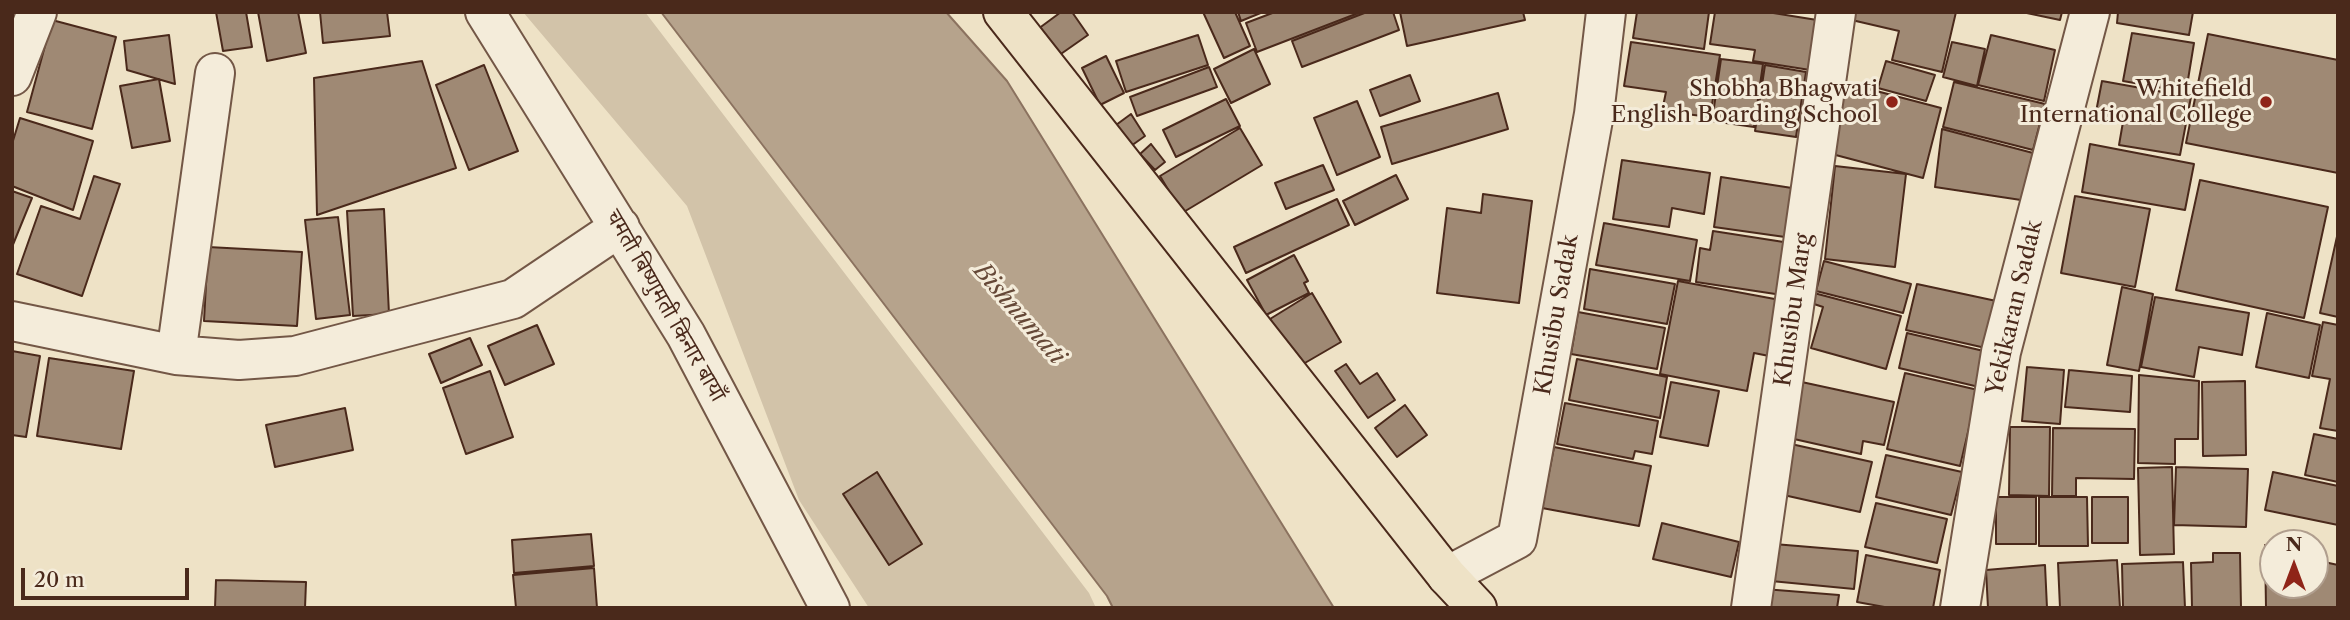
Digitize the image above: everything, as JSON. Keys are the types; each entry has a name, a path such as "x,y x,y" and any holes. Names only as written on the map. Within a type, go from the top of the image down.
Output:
{"main road":[{"path":"1003,12 1447,576 1477,608"}],"street":[{"path":"12,76 37,12"},
{"name":"चमती बिष्णुमती किनार बायाँ","path":"485,12 686,335 830,608"},
{"name":"Khusibu Sadak","path":"1447,576 1517,539 1594,114 1606,12"},
{"name":"Khusibu Marg","path":"1751,608 1836,12"},
{"name":"Yekikaran Sadak","path":"1960,608 2001,352 2090,12"},
{"path":"176,355 215,73"},
{"path":"12,321 176,355 239,360 295,356 513,299 620,227"}],"shaded area":[{"path":"523,12 645,12 1089,593 1096,608 869,608 799,500 687,206"}],"water":[{"name":"Bishnumati","path":"661,12 946,12 1007,81 1334,608 1113,608 1107,596"}],"building":[{"path":"216,12 246,12 252,47 223,51"},
{"path":"258,12 298,12 306,53 267,61"},
{"path":"320,12 387,12 390,36 323,43"},
{"path":"1061,12 1072,12 1088,35 1058,56 1038,29"},
{"path":"1203,12 1235,12 1250,46 1224,58"},
{"path":"1238,12 1263,12 1241,21"},
{"path":"1275,12 1361,12 1257,52 1246,23"},
{"path":"1367,12 1393,12 1399,30 1302,67 1292,41"},
{"path":"1400,12 1523,12 1525,20 1407,46"},
{"path":"1637,12 1709,12 1704,49 1633,38"},
{"path":"1715,12 1767,12 1817,20 1810,70 1753,61 1755,50 1710,44"},
{"path":"1844,12 1956,12 1942,72 1892,60 1899,31 1843,18"},
{"path":"2022,12 2062,12 2060,20"},
{"path":"2118,12 2193,12 2189,35 2117,23"},
{"path":"52,20 116,37 92,129 27,112"},
{"path":"2132,33 2194,43 2186,92 2123,81"},
{"name":"Whitefield International College","path":"2208,34 2338,60 2338,173 2186,143"},
{"path":"169,35 175,84 127,70 124,41"},
{"path":"1198,35 1208,65 1126,92 1116,61"},
{"path":"1991,35 2055,50 2044,101 1978,85"},
{"path":"1631,42 1720,55 1710,117 1662,111 1666,92 1624,86"},
{"path":"1952,42 1985,49 1977,86 1943,77"},
{"path":"1254,49 1270,84 1231,103 1214,69"},
{"path":"1106,56 1124,93 1100,105 1082,68"},
{"path":"1721,59 1763,64 1754,127 1712,121"},
{"path":"422,61 456,168 317,215 314,78"},
{"path":"1886,61 1935,75 1926,101 1878,88"},
{"path":"484,65 518,151 469,170 436,85"},
{"path":"1765,65 1806,72 1796,137 1755,131"},
{"path":"1209,67 1217,87 1137,116 1130,97"},
{"path":"1410,75 1420,101 1380,116 1370,90"},
{"path":"159,79 170,141 132,148 120,86"},
{"path":"2102,81 2191,97 2180,155 2119,145 2123,122 2095,117"},
{"path":"1954,82 2045,104 2033,150 1943,127"},
{"path":"1846,83 1941,108 1923,178 1828,153"},
{"path":"1498,93 1508,129 1392,164 1381,127"},
{"path":"1226,99 1240,126 1176,157 1163,130"},
{"path":"1357,101 1380,157 1337,175 1314,118"},
{"path":"1131,114 1145,136 1131,146 1116,125"},
{"path":"20,118 93,141 73,210 12,186 12,144"},
{"path":"1240,128 1262,165 1182,213 1160,176"},
{"path":"1942,129 2033,153 2021,200 1935,187"},
{"path":"1151,144 1165,162 1155,170 1140,154"},
{"path":"2090,144 2194,164 2185,210 2082,192"},
{"path":"1622,160 1710,173 1704,214 1672,208 1669,227 1613,219"},
{"path":"1323,165 1334,190 1286,209 1275,183"},
{"path":"1835,166 1906,174 1895,267 1825,259"},
{"path":"1396,175 1408,199 1355,225 1343,201"},
{"path":"94,176 120,184 82,296 17,274 41,206 80,219"},
{"path":"1721,177 1792,188 1785,237 1714,227"},
{"path":"2200,180 2328,207 2304,318 2176,290"},
{"path":"12,191 32,198 12,247"},
{"path":"1483,194 1532,201 1519,303 1437,293 1447,208 1481,213"},
{"path":"2075,196 2150,209 2135,287 2061,273"},
{"path":"1337,199 1349,225 1246,273 1234,247"},
{"path":"384,209 389,314 353,316 347,211"},
{"path":"338,217 350,315 316,319 305,220"},
{"path":"1604,223 1697,240 1690,281 1596,265"},
{"path":"1713,231 1790,243 1782,295 1696,282 1700,248 1710,250"},
{"path":"2338,232 2338,317 2320,313"},
{"path":"208,247 302,252 297,326 204,321"},
{"path":"1294,255 1308,281 1304,283 1309,293 1266,315 1247,280"},
{"path":"1824,261 1911,284 1903,313 1816,291"},
{"path":"1590,269 1675,284 1667,324 1584,309"},
{"path":"1678,281 1780,300 1769,356 1754,353 1747,391 1660,374"},
{"path":"1917,284 2001,302 1990,349 1906,330"},
{"path":"2122,287 2153,294 2139,371 2107,365"},
{"path":"1312,293 1341,342 1298,367 1270,319"},
{"path":"1814,293 1901,316 1886,369 1811,348 1823,307 1811,303"},
{"path":"2155,297 2249,313 2242,355 2199,347 2194,377 2141,367"},
{"path":"1578,312 1665,328 1657,369 1571,354"},
{"path":"2267,313 2320,325 2309,378 2256,367"},
{"path":"2323,322 2338,325 2338,431 2320,428 2330,379 2312,376"},
{"path":"537,325 554,364 505,385 488,346"},
{"path":"1907,333 1988,352 1979,387 1899,368"},
{"path":"470,338 482,365 441,383 429,354"},
{"path":"12,351 40,356 26,437 12,435"},
{"path":"49,358 134,371 121,449 37,436"},
{"path":"1577,359 1667,377 1660,418 1569,400"},
{"path":"1346,364 1360,384 1377,373 1395,400 1368,418 1335,371"},
{"path":"2027,367 2064,370 2060,424 2022,421"},
{"path":"2069,370 2132,376 2130,412 2065,407"},
{"path":"490,371 513,437 466,454 443,388"},
{"path":"1905,373 1978,390 1960,466 1887,449"},
{"path":"2139,375 2199,381 2198,439 2175,439 2175,464 2138,463"},
{"path":"1797,381 1894,402 1884,445 1863,441 1861,454 1785,437"},
{"path":"2245,381 2246,455 2203,456 2202,382"},
{"path":"1671,382 1719,391 1708,446 1660,437"},
{"path":"1565,403 1658,421 1652,454 1635,451 1633,459 1557,444"},
{"path":"1405,405 1427,435 1397,457 1375,428"},
{"path":"345,408 353,450 275,467 266,425"},
{"path":"2010,427 2050,427 2049,496 2009,495"},
{"path":"2053,428 2135,429 2134,479 2076,478 2076,496 2052,496"},
{"path":"2314,434 2338,439 2338,482 2305,475"},
{"path":"1791,444 1872,462 1860,512 1779,494"},
{"path":"1554,447 1651,466 1639,526 1542,508"},
{"path":"1886,455 1962,472 1951,515 1876,497"},
{"path":"2172,467 2174,554 2140,555 2138,468"},
{"path":"2176,467 2248,469 2246,527 2174,525"},
{"path":"877,472 922,544 889,565 843,494"},
{"path":"2273,472 2338,486 2338,525 2265,510"},
{"path":"1996,497 2036,497 2036,544 1996,544"},
{"path":"2039,497 2087,497 2088,546 2039,546"},
{"path":"2092,497 2128,497 2128,543 2092,543"},
{"path":"1876,503 1947,519 1937,563 1865,547"},
{"path":"1662,523 1739,542 1731,577 1653,559"},
{"path":"591,534 594,566 514,573 512,540"},
{"path":"1774,544 1858,551 1854,589 1771,581"},
{"path":"2213,553 2240,553 2241,608 2192,608 2191,563 2213,562"},
{"path":"1866,555 1940,570 1933,608 1890,608 1857,602"},
{"path":"2117,560 2120,608 2060,608 2058,563"},
{"path":"2183,562 2185,608 2123,608 2122,564"},
{"path":"2329,563 2338,565 2338,608 2266,608 2266,599 2329,599"},
{"path":"2045,565 2047,608 1988,608 1986,570"},
{"path":"594,568 597,608 516,608 513,575"},
{"path":"216,580 306,582 305,608 215,608"},
{"path":"1764,589 1839,595 1837,608 1762,608"}],"place":[{"name":"Shobha Bhagwati English Boarding School","path":"1892,102"},
{"name":"Whitefield International College","path":"2266,102"}]}
